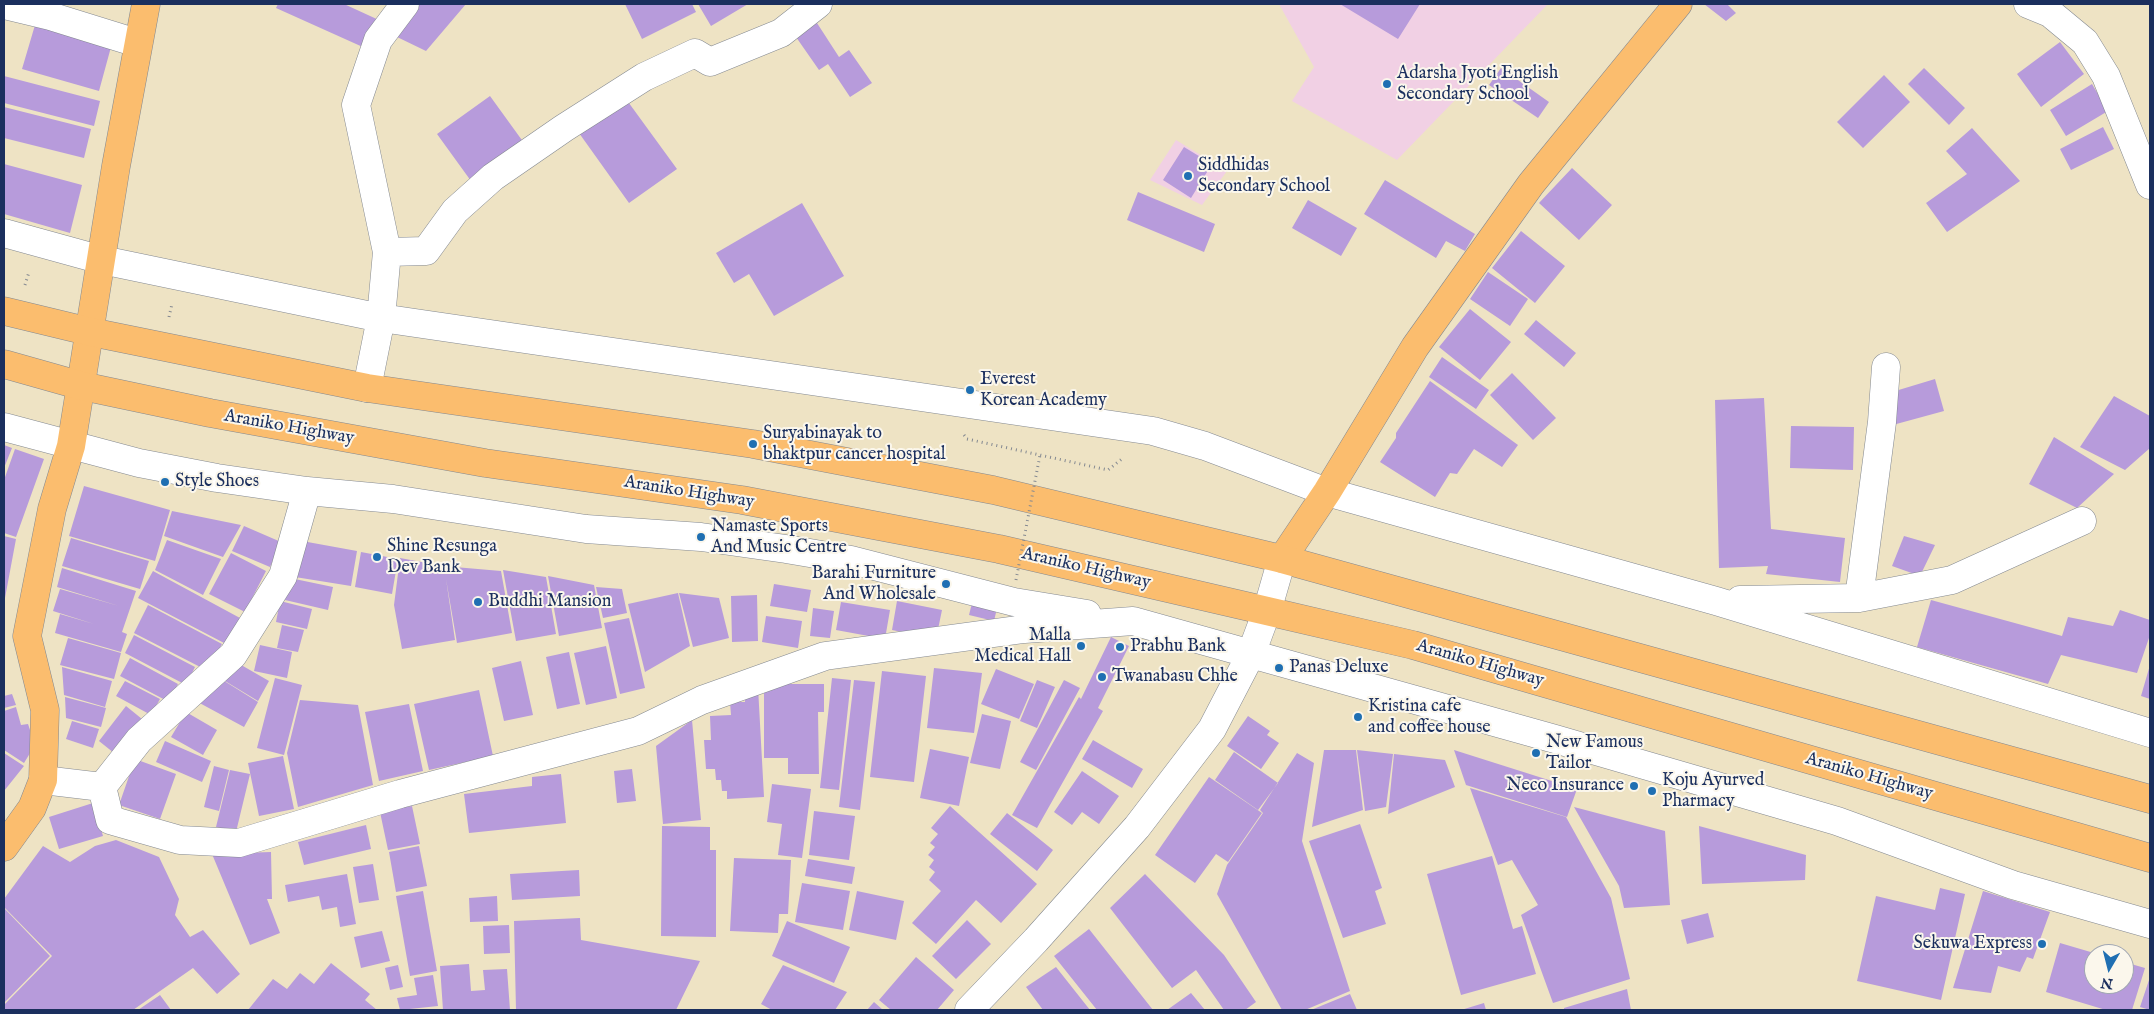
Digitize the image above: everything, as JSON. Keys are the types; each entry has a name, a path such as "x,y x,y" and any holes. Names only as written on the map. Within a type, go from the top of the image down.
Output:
{"main road":[{"path":"4,847 32,808 43,780 45,710 27,636 52,509 71,446 137,42 146,4"},
{"path":"1282,560 1327,492 1415,346 1520,199 1678,4"},
{"path":"4,311 91,332 366,388 753,444 993,490 1282,560 2150,799"},
{"name":"Araniko Highway","path":"4,364 82,386 297,430 485,463 742,500 999,549 1413,645 2150,858"}],"street":[{"path":"366,388 381,318 387,252 356,105 378,40 405,4"},
{"path":"387,252 426,251 455,211 493,177 564,128 644,77 695,53 710,62 781,34 818,4"},
{"path":"2028,4 2050,13 2085,42 2106,76 2150,185"},
{"path":"4,5 50,16 137,42"},
{"path":"4,233 102,260 381,318 1153,431 1205,446 1327,492 1716,601 2150,733"},
{"path":"1859,598 1882,422 1886,367"},
{"path":"4,427 71,446 217,478 307,491 393,499 586,528 701,537 786,549 851,560 1014,602 1134,621 1837,821 2013,885 2150,924"},
{"path":"102,787 139,740 233,655 283,576 307,491"},
{"path":"1716,601 1859,598 1952,580 2082,521"},
{"path":"968,1010 1036,940 1137,827 1212,729 1251,654 1267,611 1282,560"},
{"path":"102,787 110,820 180,840 239,844 400,794 638,731 702,700 824,656 1024,629 1134,621"},
{"path":"43,780 102,787"}],"path":[{"path":"967,439 1108,470"},
{"path":"1016,580 1040,455"}],"shaded area":[{"name":"Adarsha Jyoti English Secondary School","path":"1279,4 1548,4 1397,160 1292,101 1314,67"},
{"name":"Siddhidas Secondary School","path":"1176,140 1227,171 1202,205 1150,180"}],"building":[{"path":"278,4 344,4 381,21 365,48 276,8"},
{"path":"418,4 466,4 426,51 395,36"},
{"path":"625,4 692,4 696,12 642,39"},
{"path":"698,4 748,4 711,26"},
{"path":"1340,4 1420,4 1398,39"},
{"path":"1704,4 1727,4 1736,13 1726,21"},
{"path":"817,23 839,57 849,50 872,83 850,97 828,64 819,70 796,37"},
{"path":"35,25 111,47 99,91 22,69"},
{"path":"2060,42 2084,74 2041,107 2017,74"},
{"path":"1501,68 1549,102 1538,118 1489,85"},
{"path":"1924,68 1965,108 1949,125 1908,84"},
{"path":"1884,75 1910,102 1863,148 1837,122"},
{"path":"4,76 100,101 94,126 4,103"},
{"path":"2092,84 2108,111 2066,136 2050,110"},
{"path":"490,96 524,143 471,181 437,134"},
{"path":"626,99 677,169 629,203 579,133"},
{"path":"4,107 91,129 84,158 4,138"},
{"path":"2103,127 2114,149 2071,170 2060,149"},
{"path":"1972,128 2020,181 1947,232 1926,203 1967,174 1946,151"},
{"path":"1184,147 1212,164 1191,198 1163,180"},
{"path":"4,164 82,185 70,233 4,214"},
{"path":"1572,168 1612,205 1579,240 1539,203"},
{"path":"1385,180 1475,234 1465,251 1446,241 1436,258 1364,214"},
{"path":"1138,192 1215,224 1204,252 1127,220"},
{"path":"1308,200 1357,228 1341,256 1292,228"},
{"path":"802,203 844,276 774,316 749,274 734,283 716,253"},
{"path":"1521,231 1565,266 1535,303 1492,268"},
{"path":"1488,272 1528,299 1510,326 1470,299"},
{"path":"1470,309 1511,342 1480,380 1439,347"},
{"path":"1536,320 1576,353 1564,367 1524,334"},
{"path":"1442,357 1489,390 1476,409 1429,377"},
{"path":"1512,373 1556,418 1533,440 1490,395"},
{"path":"1935,379 1944,411 1889,426 1892,392"},
{"path":"1430,381 1518,445 1502,467 1474,449 1457,474 1450,473 1435,497 1380,462 1396,438 1396,433"},
{"path":"2114,396 2150,416 2150,448 2125,470 2080,447"},
{"path":"1764,398 1771,529 1845,538 1840,582 1766,574 1768,566 1719,568 1715,400"},
{"path":"1791,426 1854,427 1853,470 1790,468"},
{"path":"2054,437 2114,474 2077,508 2029,484"},
{"path":"4,445 12,448 4,468"},
{"path":"15,449 44,459 16,537 4,533 4,480"},
{"path":"84,486 170,510 155,561 69,536"},
{"path":"172,511 241,525 223,557 164,536"},
{"path":"244,526 281,542 270,567 232,551"},
{"path":"4,536 16,539 5,598 4,598"},
{"path":"1904,536 1935,545 1920,576 1892,566"},
{"path":"71,538 149,561 140,589 62,566"},
{"path":"167,540 221,559 203,595 155,570"},
{"path":"302,541 357,551 351,586 295,577"},
{"path":"361,552 398,559 392,594 355,587"},
{"path":"231,553 266,571 245,612 209,594"},
{"path":"400,558 443,566 501,571 512,633 457,643 446,579 455,640 402,649 394,605"},
{"path":"62,568 136,591 122,632 127,634 121,652 55,633 60,614 94,624 53,611 60,589 119,606 57,587"},
{"path":"503,570 546,577 556,634 516,641"},
{"path":"153,571 240,618 226,644 138,598"},
{"path":"548,576 594,585 602,628 559,636"},
{"path":"290,578 333,587 328,610 285,600"},
{"path":"774,584 811,590 807,612 770,606"},
{"path":"596,587 622,589 627,613 603,618"},
{"path":"678,593 690,646 645,672 628,604"},
{"path":"679,593 719,598 729,638 693,647"},
{"path":"757,595 758,641 732,642 731,596"},
{"path":"973,599 998,604 994,621 969,615"},
{"path":"1931,600 2062,636 2068,617 2113,626 2120,610 2150,620 2150,635 2137,673 2061,655 2048,684 1917,647"},
{"path":"280,601 312,609 307,629 276,622"},
{"path":"897,601 942,610 936,639 892,630"},
{"path":"841,602 890,610 885,639 836,630"},
{"path":"148,605 222,644 208,671 134,633"},
{"path":"813,608 834,611 830,638 810,636"},
{"path":"766,616 802,621 798,648 762,642"},
{"path":"629,618 645,688 620,694 604,623"},
{"path":"282,625 304,630 298,652 277,648"},
{"path":"134,635 195,667 186,685 125,653"},
{"path":"1111,637 1129,646 1098,708 1103,711 1037,828 1012,815 1079,697 1081,699"},
{"path":"68,638 121,653 114,679 60,665"},
{"path":"260,645 292,652 287,678 254,671"},
{"path":"606,646 617,698 586,705 574,653"},
{"path":"569,652 580,704 557,709 546,657"},
{"path":"130,658 178,684 169,702 120,676"},
{"path":"521,661 533,715 504,721 492,668"},
{"path":"236,662 269,681 258,701 225,681"},
{"path":"2150,665 2150,699 2141,696"},
{"path":"62,667 112,681 105,707 64,695"},
{"path":"934,668 982,673 974,733 927,728"},
{"path":"996,669 1034,684 1019,719 981,704"},
{"path":"882,671 926,676 914,782 870,777"},
{"path":"275,678 302,685 284,755 257,748"},
{"path":"832,678 851,680 839,790 820,788"},
{"path":"221,679 258,702 244,727 194,700"},
{"path":"854,680 875,682 860,810 839,807"},
{"path":"1037,680 1055,687 1037,728 1020,721"},
{"path":"1064,680 1080,688 1036,770 1020,762"},
{"path":"125,681 160,699 151,715 116,696"},
{"path":"764,684 824,684 824,712 818,712 819,774 788,774 788,758 764,758"},
{"path":"758,687 764,797 727,799 727,791 722,791 721,780 716,780 715,769 706,769 704,740 711,740 710,716 731,715 730,702 745,702 745,688"},
{"path":"479,690 493,756 429,770 414,704"},
{"path":"12,694 16,705 4,708 4,696"},
{"path":"65,697 106,708 101,727 66,718"},
{"path":"300,700 358,705 373,785 298,807 287,753"},
{"path":"409,704 423,771 379,781 365,712"},
{"path":"126,706 142,719 114,753 99,741"},
{"path":"16,707 21,725 28,724 35,745 24,763 4,750 4,711"},
{"path":"186,712 217,730 203,755 171,737"},
{"path":"982,714 1011,721 1000,769 970,763"},
{"path":"1248,716 1270,731 1267,735 1279,743 1261,769 1227,746"},
{"path":"692,720 701,820 663,824 656,746"},
{"path":"72,721 99,729 93,748 66,739"},
{"path":"1093,740 1143,769 1132,788 1082,759"},
{"path":"165,741 211,761 202,782 156,762"},
{"path":"930,749 969,757 959,806 920,798"},
{"path":"1324,750 1356,750 1363,810 1312,827"},
{"path":"1357,750 1393,754 1386,807 1365,811"},
{"path":"1454,750 1577,789 1567,817 1466,785"},
{"path":"1234,752 1278,783 1258,810 1215,780"},
{"path":"4,753 24,766 4,791"},
{"path":"1297,753 1314,763 1302,841 1350,991 1305,1010 1282,1010 1217,894 1227,865 1263,813 1260,810"},
{"path":"1394,754 1445,760 1455,787 1388,814"},
{"path":"283,756 294,809 259,816 248,763"},
{"path":"135,759 176,774 160,819 119,805"},
{"path":"214,766 229,770 219,811 204,807"},
{"path":"632,769 636,801 617,803 614,771"},
{"path":"230,770 250,774 236,832 216,827"},
{"path":"1082,771 1119,796 1099,824 1082,812 1072,825 1054,812"},
{"path":"561,774 566,823 469,833 464,794 532,786 532,777"},
{"path":"1209,777 1262,813 1228,862 1216,854 1195,883 1155,855"},
{"path":"772,784 811,789 802,858 778,855 782,824 767,822"},
{"path":"1470,788 1566,817 1611,898 1630,979 1553,1003 1521,915 1538,905 1512,860 1498,865"},
{"path":"93,803 103,836 59,849 49,817"},
{"path":"412,806 420,844 388,850 380,812"},
{"path":"950,806 1037,884 1001,923 976,900 936,944 912,923 941,891 929,880 935,872 929,867 934,860 928,855 935,847 930,843 938,834 931,828"},
{"path":"1574,807 1665,831 1670,905 1624,908 1619,886"},
{"path":"814,811 855,816 849,860 809,855"},
{"path":"1007,813 1053,850 1037,871 990,834"},
{"path":"1360,824 1382,888 1375,891 1386,924 1343,938 1309,841"},
{"path":"366,825 371,849 304,865 298,842"},
{"path":"662,826 710,827 710,850 716,850 716,937 661,936"},
{"path":"1699,826 1806,855 1805,880 1702,884"},
{"path":"116,840 159,857 179,899 175,915 190,937 203,930 240,974 217,994 193,968 133,1010 4,1010 4,1005 52,956 4,907 4,899 43,846 70,862 95,846"},
{"path":"419,846 427,886 396,892 389,852"},
{"path":"271,852 272,899 267,899 280,933 250,945 212,854"},
{"path":"1492,856 1513,929 1522,926 1536,974 1461,995 1427,874"},
{"path":"734,858 791,860 788,914 779,914 778,933 730,931"},
{"path":"808,859 855,867 852,884 805,876"},
{"path":"373,864 379,900 359,903 353,867"},
{"path":"579,870 580,896 512,900 510,874"},
{"path":"347,874 356,924 340,927 337,907 322,910 319,896 288,902 285,885"},
{"path":"1145,874 1224,955 1256,1002 1245,1010 1224,1010 1196,970 1172,988 1110,908"},
{"path":"802,883 850,891 843,930 795,922"},
{"path":"1940,888 1965,894 1941,1000 1857,981 1876,896 1935,910"},
{"path":"423,891 437,971 410,976 396,896"},
{"path":"857,891 904,901 896,940 849,930"},
{"path":"1983,891 2050,912 2033,959 2027,957 2020,972 1998,966 1991,993 1953,988"},
{"path":"497,896 498,921 470,922 469,898"},
{"path":"4,908 50,956 4,1003"},
{"path":"1708,913 1714,937 1687,944 1681,920"},
{"path":"580,918 581,940 700,961 676,1010 516,1010 514,921"},
{"path":"967,920 991,944 956,979 932,956"},
{"path":"787,921 850,947 834,983 772,956"},
{"path":"509,925 510,953 484,954 483,926"},
{"path":"1089,929 1153,1010 1097,1010 1054,956"},
{"path":"382,931 390,961 361,968 354,937"},
{"path":"2060,943 2084,950 2084,994 2134,994 2134,965 2145,968 2132,1010 2106,1010 2046,992"},
{"path":"916,957 954,990 937,1010 891,1010 879,1000"},
{"path":"331,963 370,994 365,1000 377,1010 248,1010 273,979 287,989 300,973 314,984"},
{"path":"469,964 471,991 485,990 483,970 507,969 510,1010 443,1010 440,966"},
{"path":"398,965 403,987 390,990 385,968"},
{"path":"783,965 847,992 835,1010 772,1010 761,1004"},
{"path":"1056,967 1090,1010 1043,1010 1026,987"},
{"path":"433,975 438,1006 400,1010 397,998 417,995 414,978"},
{"path":"2150,977 2150,1010 2140,1007"},
{"path":"1627,989 1631,1010 1564,1010 1564,1008"},
{"path":"1191,993 1205,1010 1167,1010"},
{"path":"1350,994 1357,1010 1311,1010"},
{"path":"160,995 171,1010 138,1010"},
{"path":"874,1002 883,1010 867,1010"},
{"path":"1484,1003 1486,1010 1461,1010"}],"place":[{"name":"Adarsha Jyoti English Secondary School","path":"1387,84"},
{"name":"Siddhidas Secondary School","path":"1188,176"},
{"name":"Everest Korean Academy","path":"970,390"},
{"name":"Suryabinayak to bhaktpur cancer hospital","path":"753,444"},
{"name":"Style Shoes","path":"165,482"},
{"name":"Namaste Sports And Music Centre","path":"701,537"},
{"name":"Shine Resunga Dev Bank","path":"377,557"},
{"name":"Barahi Furniture And Wholesale","path":"946,584"},
{"name":"Buddhi Mansion","path":"478,602"},
{"name":"Malla Medical Hall","path":"1081,646"},
{"name":"Prabhu Bank","path":"1120,647"},
{"name":"Panas Deluxe","path":"1279,668"},
{"name":"Twanabasu Chhe","path":"1102,677"},
{"name":"Kristina cafe and coffee house","path":"1358,717"},
{"name":"New Famous Tailor","path":"1536,753"},
{"name":"Neco Insurance","path":"1634,786"},
{"name":"Koju Ayurved Pharmacy","path":"1652,791"},
{"name":"Sekuwa Express","path":"2042,944"}]}
